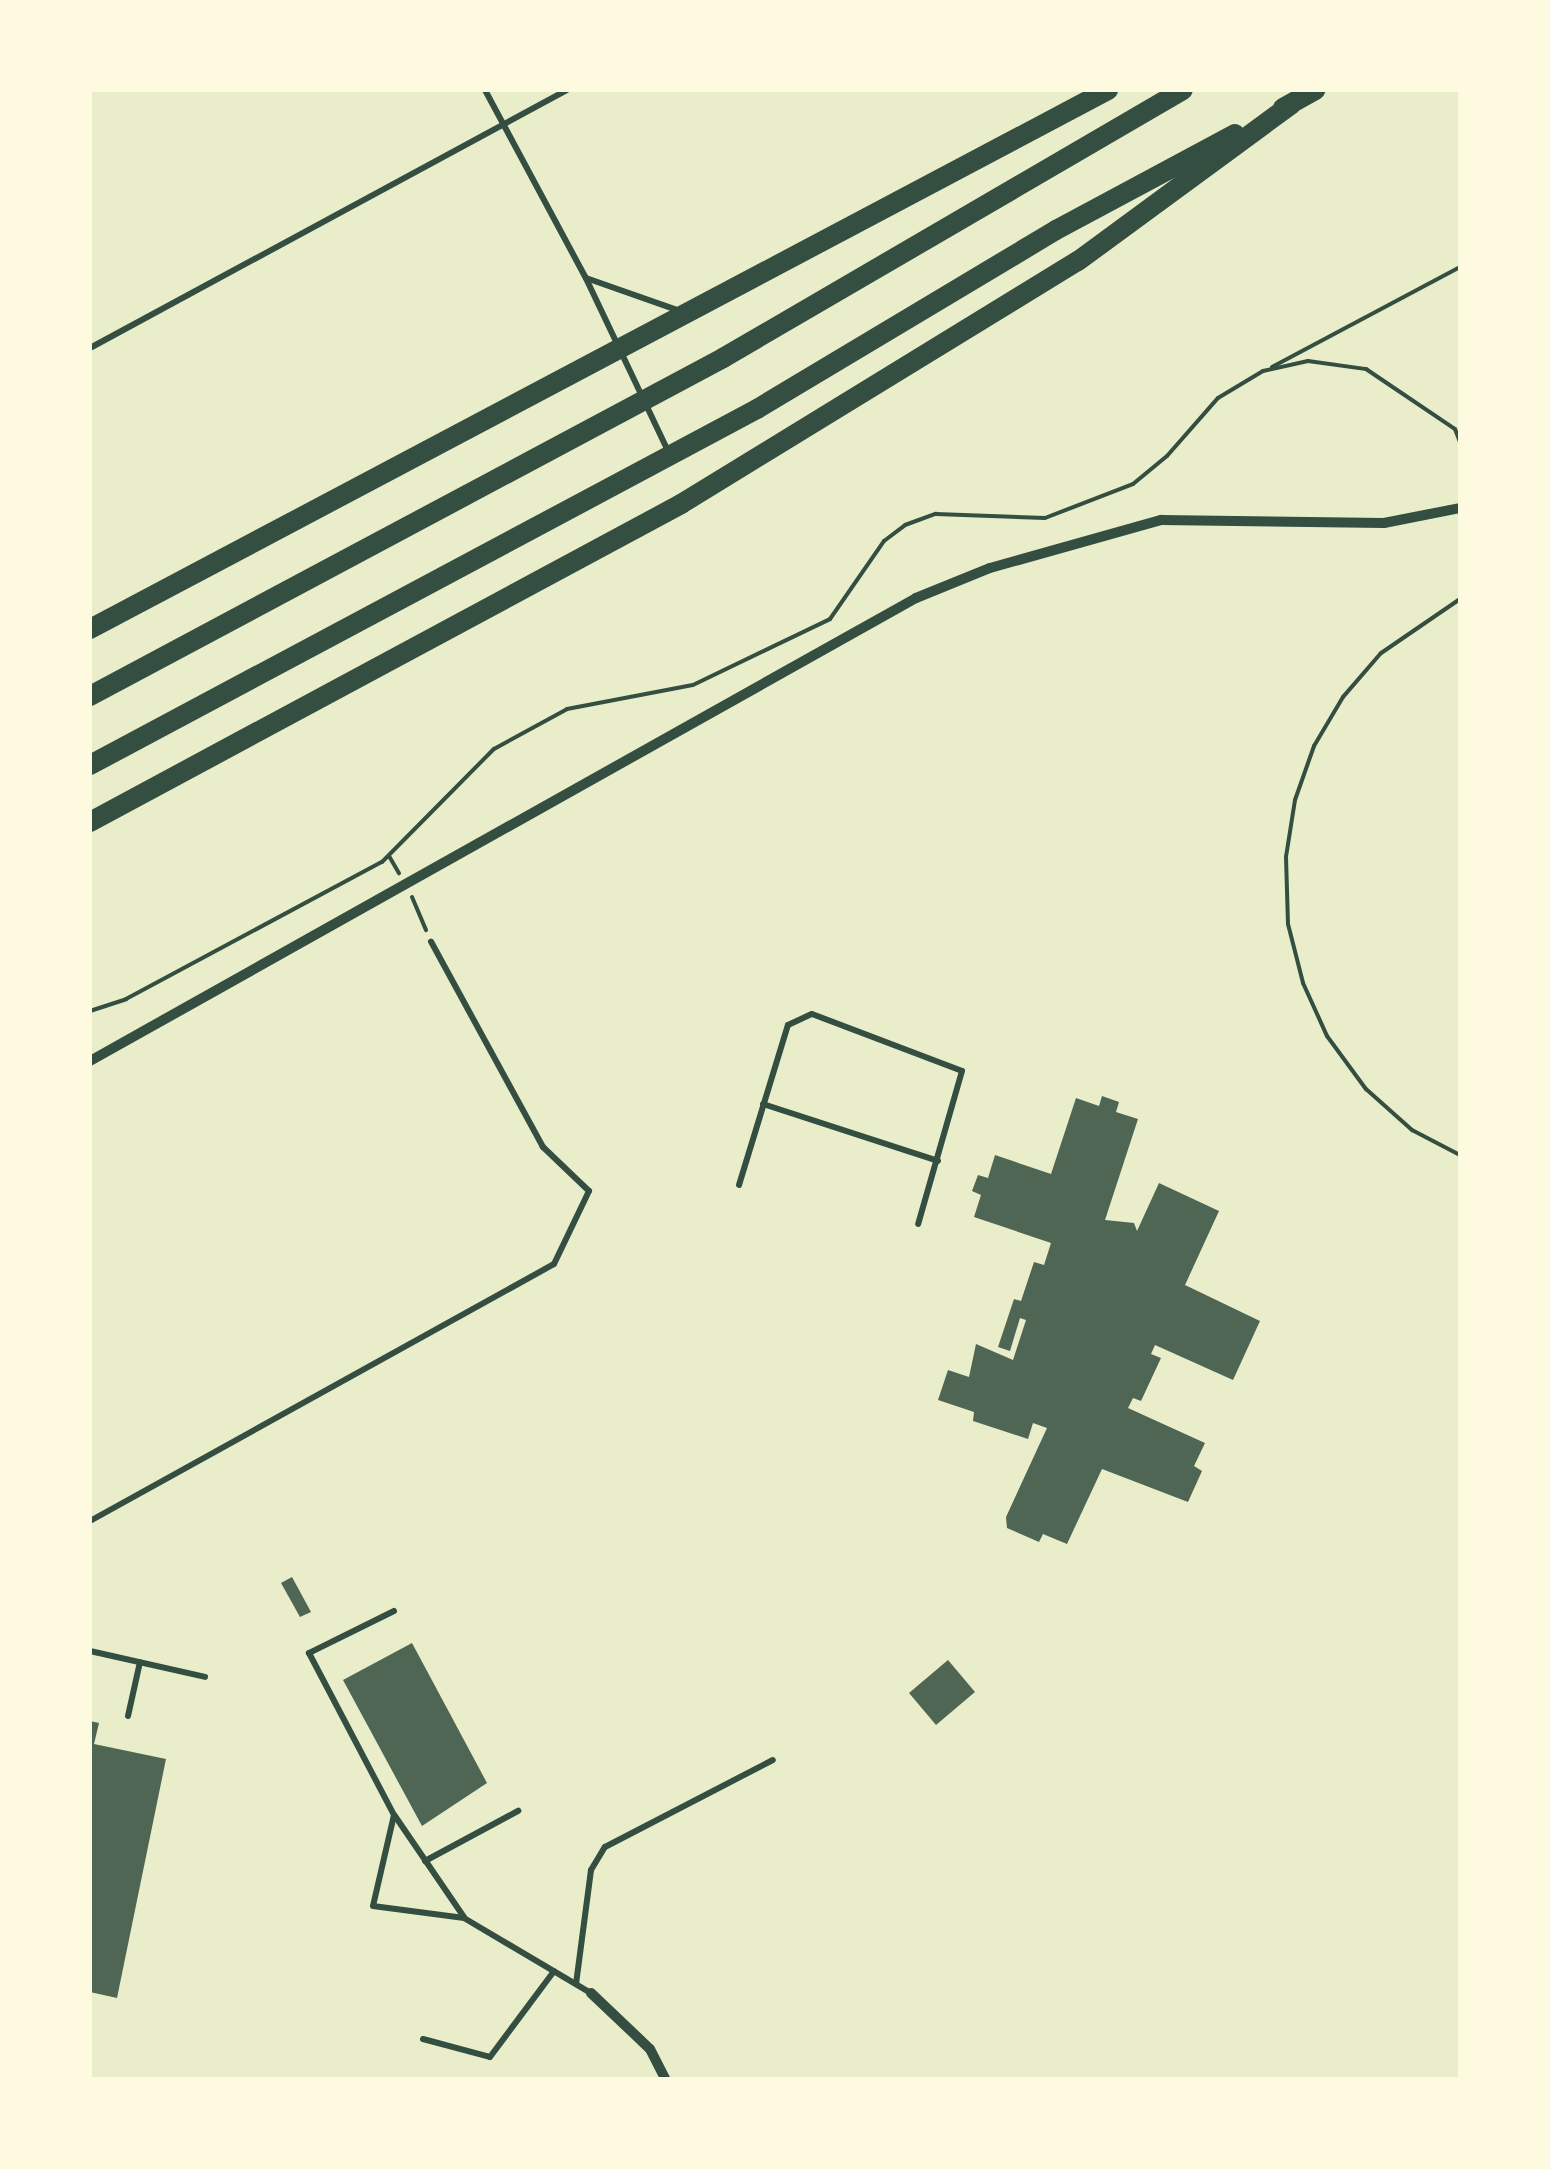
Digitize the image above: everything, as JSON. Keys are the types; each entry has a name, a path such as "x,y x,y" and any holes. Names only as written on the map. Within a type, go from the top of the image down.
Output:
{"highway":[{"path":"90,629 1108,90"},
{"path":"90,696 644,401 1182,90"},
{"path":"90,764 671,456 1056,230 1315,90"},
{"path":"90,822 681,504 1078,261 1292,104"}],"street":[{"path":"90,1061 916,598 990,568 1161,520 1384,523 1460,508"},
{"path":"591,1993 650,2048 665,2079"}],"lane":[{"path":"485,90 586,278 671,456"},
{"path":"90,348 567,90"},
{"path":"586,278 686,314"},
{"path":"90,1521 554,1264 589,1191 542,1147 432,942"},
{"path":"739,1185 788,1025 812,1014 962,1071 918,1224"},
{"path":"764,1104 938,1161"},
{"path":"394,1610 309,1653 394,1815 464,1918"},
{"path":"90,1650 206,1677"},
{"path":"128,1716 140,1662"},
{"path":"576,1984 591,1870 605,1847 773,1760"},
{"path":"426,1861 518,1811"},
{"path":"394,1815 372,1906 464,1918 591,1993"},
{"path":"424,2040 490,2057 554,1971"}],"path":[{"path":"90,1010 126,999 389,856 494,750 567,710 694,684 830,619 884,541 905,526 936,514 1045,518 1133,484 1167,456 1218,398 1460,267"},
{"path":"1263,372 1308,361 1366,369 1455,430 1460,442"},
{"path":"1460,598 1381,653 1343,697 1295,800 1286,857 1288,924 1327,1036 1366,1088 1412,1130 1460,1155"},
{"path":"389,856 401,877"},
{"path":"412,897 432,942"}],"building":[{"path":"1102,1096 1119,1102 1116,1112 1138,1119 1105,1220 1134,1223 1137,1231 1159,1183 1219,1211 1185,1285 1260,1321 1233,1380 1155,1345 1151,1354 1161,1358 1141,1401 1133,1398 1128,1408 1205,1443 1194,1466 1202,1471 1188,1502 1102,1469 1067,1544 1043,1534 1039,1542 1007,1528 1006,1517 1047,1428 1033,1423 1028,1439 973,1421 974,1412 938,1400 948,1370 969,1377 976,1344 1013,1360 1026,1320 1020,1318 1010,1351 998,1347 1014,1299 1021,1301 1034,1262 1044,1265 1051,1243 974,1217 981,1195 972,1191 978,1175 988,1178 995,1155 1051,1174 1076,1098 1099,1106"},
{"path":"292,1577 311,1612 300,1617 281,1583"},
{"path":"412,1643 487,1783 422,1826 343,1680"},
{"path":"948,1660 975,1692 936,1725 909,1693"},
{"path":"90,1721 99,1723 94,1744 166,1759 117,1998 90,1992"}]}
